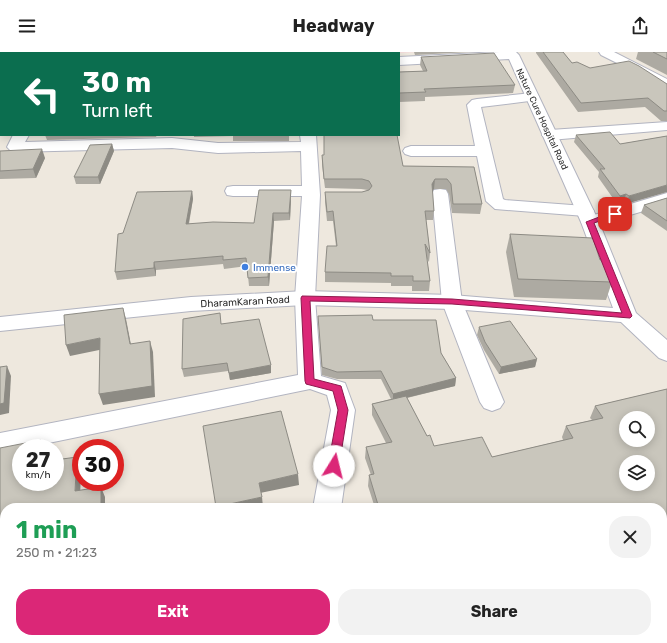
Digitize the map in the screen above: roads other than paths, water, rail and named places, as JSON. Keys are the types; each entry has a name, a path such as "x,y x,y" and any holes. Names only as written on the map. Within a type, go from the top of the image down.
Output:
{"street":[{"name":"Nature Cure Hospital Road","path":"400,61 516,53 532,97 587,216 627,316"},
{"path":"610,55 634,55 667,81"},
{"path":"610,55 667,81"},
{"path":"532,97 474,105 495,201 497,203 587,216 667,198"},
{"path":"550,135 667,126"},
{"path":"20,136 15,146 172,143 218,148 308,140 316,194 305,298 310,381"},
{"path":"411,151 484,152"},
{"path":"233,191 316,194"},
{"path":"440,194 452,302 492,402"},
{"name":"DharamKaran Road","path":"0,324 191,304 305,298 452,302 627,316"},
{"path":"627,316 667,353"},
{"path":"0,443 310,381 337,389 343,410 328,503"}],"place":[{"name":"Immense","path":"245,267"}]}
